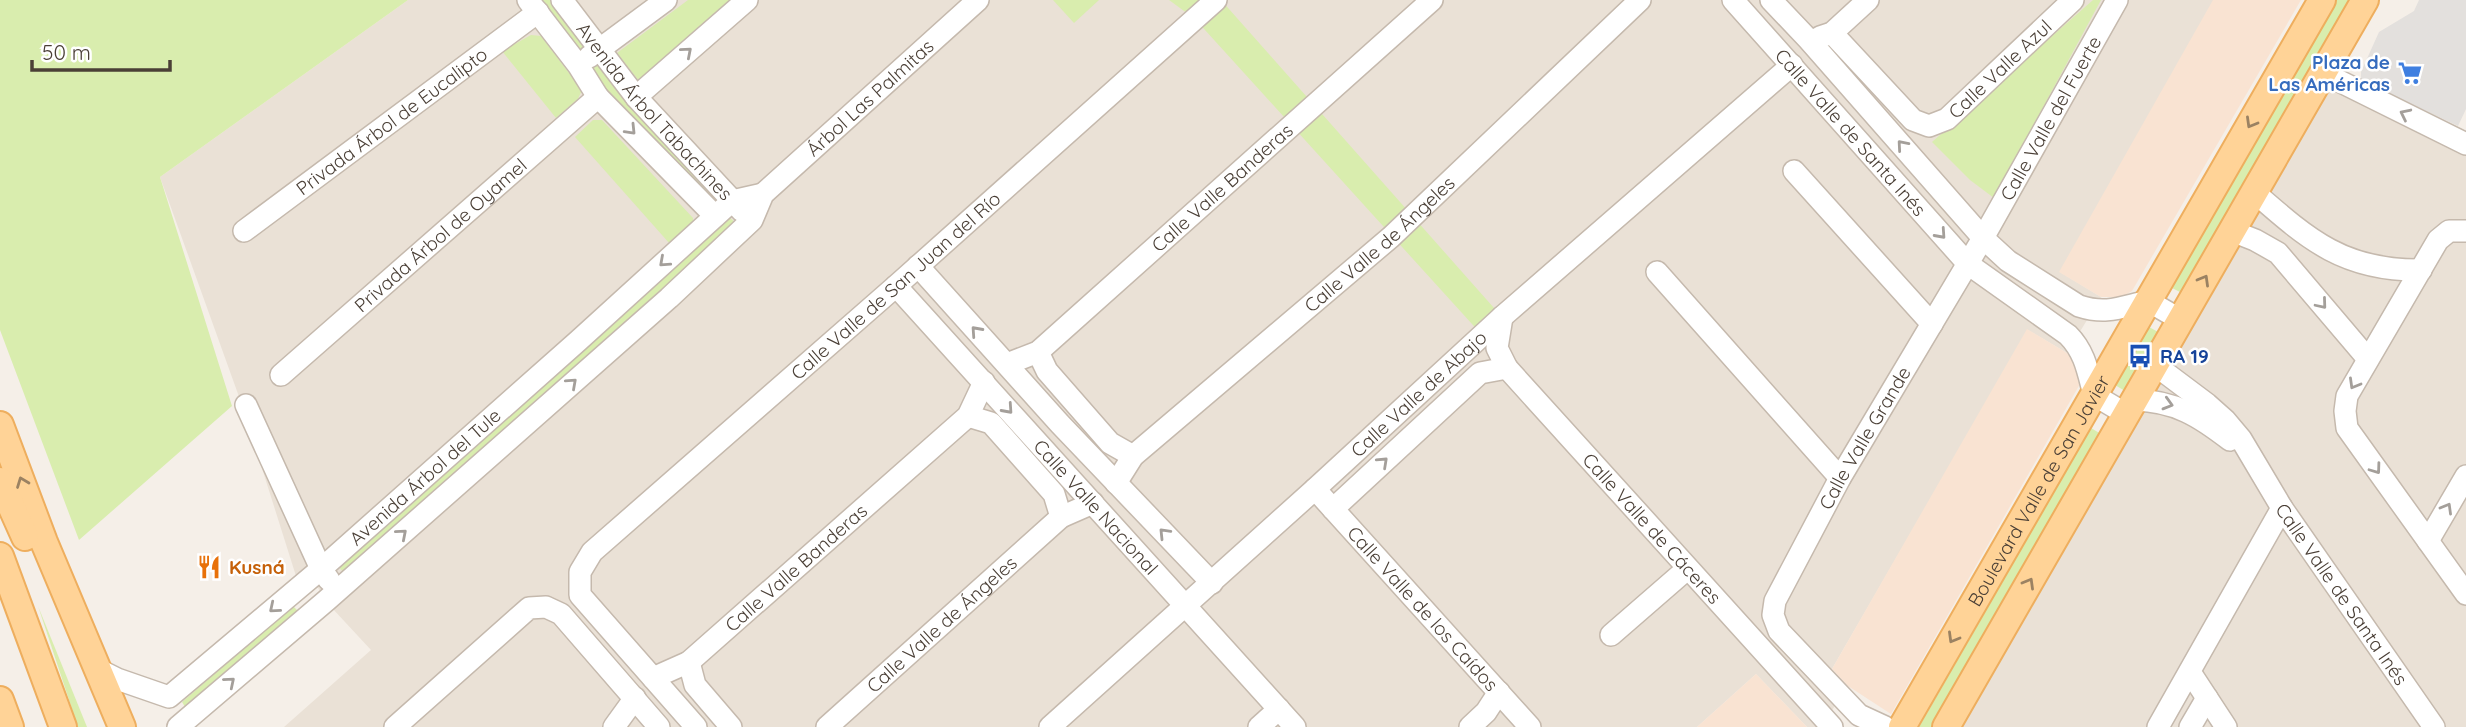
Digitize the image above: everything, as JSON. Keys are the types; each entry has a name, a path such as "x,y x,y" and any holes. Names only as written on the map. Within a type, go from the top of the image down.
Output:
{"main road":[{"name":"Boulevard Valle de San Javier","path":"1902,727 2322,0"},
{"name":"Boulevard Valle de San Javier","path":"1946,727 2365,0"},
{"path":"0,425 44,542 122,727"},
{"path":"0,481 103,727"},
{"path":"0,557 63,727"},
{"path":"0,602 47,727"},
{"path":"0,700 10,727"}],"street":[{"name":"Avenida Árbol Tabachines","path":"562,0 636,97 752,220"},
{"path":"578,65 666,0"},
{"path":"636,97 747,0"},
{"name":"Árbol Las Palmitas","path":"752,220 763,194 978,0"},
{"name":"Calle Valle de San Juan del Río","path":"653,678 580,595 580,572 592,552 896,286 1216,0"},
{"name":"Calle Valle Banderas","path":"1007,364 1038,352 1432,0"},
{"name":"Calle Valle de Ángeles","path":"1116,483 1133,456 1391,237 1640,0"},
{"name":"Calle Valle de Santa Inés","path":"1733,0 1968,264 2077,344 2084,356 2094,395 2131,407 2168,403 2184,409 2217,430 2252,461"},
{"name":"Calle Valle de Santa Inés","path":"1771,0 1810,40 1983,238 2008,261 2079,306 2101,312 2148,301"},
{"path":"1810,40 1832,33 1868,0"},
{"name":"Calle Valle Azul","path":"1832,33 1913,120 1929,125 1947,120 2073,0"},
{"name":"Calle Valle del Fuerte","path":"1968,264 2117,0"},
{"name":"Avenida Árbol Tabachines","path":"533,6 578,65 598,97 715,216"},
{"name":"Privada Árbol de Eucalipto","path":"244,231 533,6"},
{"name":"Calle Valle de Abajo","path":"1050,727 1212,583 1502,317 1792,65"},
{"path":"2323,74 2466,144"},
{"name":"Privada Árbol de Oyamel","path":"281,375 598,97"},
{"path":"653,153 672,136"},
{"path":"1794,171 1932,324"},
{"path":"2254,192 2293,226 2341,257 2368,266 2393,270 2421,270"},
{"name":"Árbol Las Palmitas","path":"732,201 763,194"},
{"name":"Avenida Árbol del Tule","path":"169,697 321,569 732,201"},
{"name":"Avenida Árbol del Tule","path":"179,726 336,592 669,298 752,220"},
{"path":"2232,231 2278,253 2368,359"},
{"path":"2466,231 2449,231 2438,240 2347,396 2345,411 2347,428 2466,594"},
{"name":"Calle Valle Grande","path":"1885,727 1859,715 1779,631 1773,615 1775,601 1840,478 1968,264"},
{"name":"Calle Valle Nacional","path":"918,266 1060,424 1212,583"},
{"path":"1657,272 1840,478"},
{"name":"Calle Valle Nacional","path":"896,286 1295,727"},
{"path":"2148,301 2181,320"},
{"name":"Calle Valle de Cáceres","path":"1502,317 1497,348 1507,368 1832,727"},
{"path":"1038,352 1047,371 1110,443 1133,456"},
{"name":"Calle Valle de Santa Inés","path":"2155,365 2225,420 2241,439 2282,508 2434,727"},
{"name":"Calle Valle de Abajo","path":"1333,509 1480,373 1507,368"},
{"name":"Calle Valle Banderas","path":"653,678 690,662 968,416 984,382"},
{"path":"247,405 321,569 336,592"},
{"path":"968,416 991,423 1054,494 1061,517"},
{"path":"1039,443 1060,424"},
{"path":"2428,541 2466,476"},
{"name":"Calle Valle de los Caídos","path":"1315,489 1531,727"},
{"name":"Calle Valle de Ángeles","path":"827,727 1061,517 1093,503"},
{"path":"2158,727 2282,508"},
{"path":"1611,635 1687,569"},
{"path":"296,589 311,612"},
{"path":"395,727 529,608 546,607 561,614 659,727"},
{"path":"690,662 695,685 731,727"},
{"path":"97,668 117,679 169,697 179,726"},
{"path":"2190,672 2227,727"},
{"path":"653,678 696,727"},
{"path":"1470,727 1486,712 1499,692"},
{"path":"615,727 635,698"},
{"path":"2190,727 2207,698"},
{"path":"1259,727 1279,709"}],"shaded area":[{"path":"408,0 2214,0 2060,272 2101,297 2067,353 2028,330 1832,669 1848,686 1821,727 1807,727 1756,674 1697,727 284,727 371,650 332,608 304,568 296,576 242,405 160,177"},
{"path":"2213,0 2301,0 2132,291 2122,297 2101,297 2059,272"},
{"name":"Plaza de Las Américas","path":"2419,0 2466,0 2466,109 2458,126 2361,80 2361,72 2379,32 2414,11"},
{"path":"2325,84 2466,150 2466,727 1956,727"},
{"path":"2027,329 2067,353 2080,369 2080,384 1891,714 1848,686 1832,669"},
{"path":"1756,674 1807,727 1697,727"}],"green space":[{"path":"0,0 408,0 160,177 232,406 79,540 0,330"},
{"path":"542,0 553,0 720,202 714,208 609,93"},
{"path":"688,0 731,0 639,81 617,53"},
{"path":"1053,0 1099,0 1074,23"},
{"path":"1169,0 1221,0 1502,317 1482,335 1195,19"},
{"path":"2093,0 2101,0 1994,198 1970,180 1932,142"},
{"path":"2335,0 2349,0 2182,293 2170,287"},
{"path":"531,35 541,36 582,90 578,99 556,118 502,51"},
{"path":"593,120 602,120 693,218 693,225 670,244 575,137"},
{"path":"730,218 737,224 345,574 337,565"},
{"path":"2149,327 2160,333 2125,391 2115,385"},
{"path":"2091,428 2101,434 1932,727 1919,727"},
{"path":"38,606 87,727 78,727"},
{"path":"293,606 299,612 187,710 182,702"}],"place":[{"name":"Plaza de Las Américas","path":"2410,73"},
{"name":"RA 19","path":"2140,356"},
{"name":"Kusná","path":"209,567"}]}
